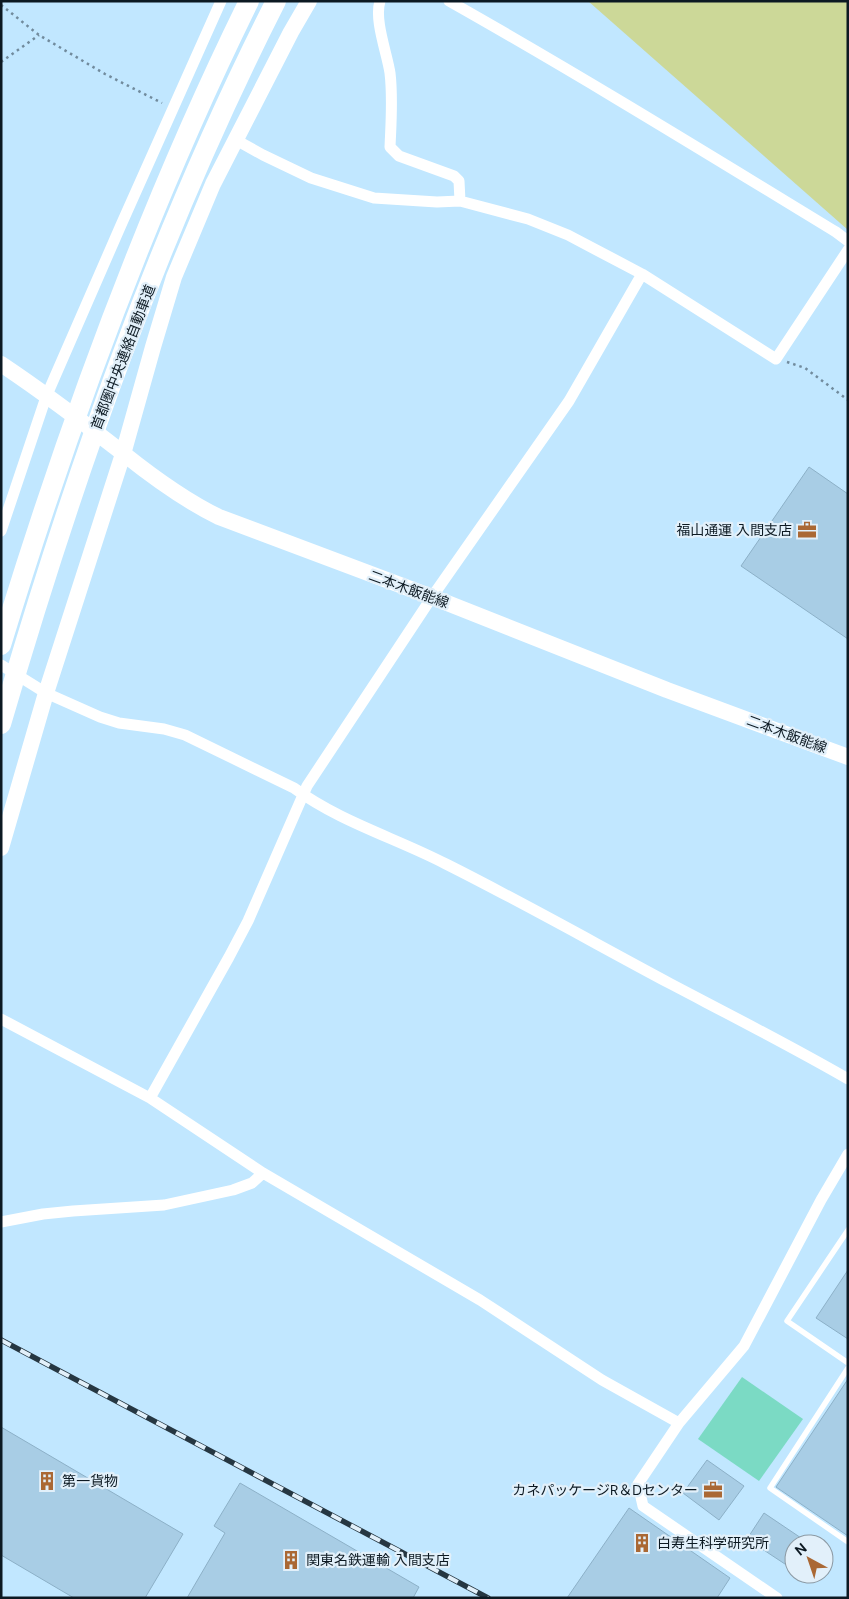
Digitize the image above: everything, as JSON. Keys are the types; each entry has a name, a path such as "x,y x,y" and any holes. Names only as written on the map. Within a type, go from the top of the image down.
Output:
{"highway":[{"name":"首都圏中央連絡自動車道","path":"1,645 89,378 161,194 249,1"},
{"name":"首都圏中央連絡自動車道","path":"1,724 48,571 114,377 182,203 248,56 276,1"}],"main road":[{"path":"1,848 42,690 174,277 213,184 291,32 309,1"},
{"name":"二本木飯能線","path":"1,364 49,398 148,474 198,507 219,517 432,597 625,674 848,756"}],"street":[{"path":"1,531 49,398 172,108 221,1"},
{"path":"380,1 378,8 390,73 392,105 390,147 399,156 454,176 459,181 460,201"},
{"path":"449,1 741,174 836,232 848,242"},
{"path":"236,140 310,178 374,198 437,202 460,201 528,219 568,235 642,274 776,359 848,250"},
{"path":"150,1098 230,957 248,921 307,786 432,597 569,400 642,274"},
{"path":"1,665 42,690 100,717 119,723 164,729 185,735 294,788 360,827 444,863 787,1044 848,1079"},
{"path":"1,1019 150,1098 263,1173 480,1300 602,1380 679,1423"},
{"path":"777,1598 643,1506 638,1484 679,1423 744,1346 816,1209 848,1154"},
{"path":"1,1222 43,1214 164,1205 233,1190 252,1183 263,1173"}],"lane":[{"path":"848,1230 787,1321 848,1363"},
{"path":"848,1368 770,1488 848,1542"}],"path":[{"path":"1,5 39,35 105,74 172,108"},
{"path":"1,62 39,35"},
{"path":"776,359 805,368 848,400"}],"shaded area":[{"path":"588,1 848,1 848,230"},
{"path":"742,1377 803,1419 759,1481 698,1439"}],"building":[{"name":"福山通運 入間支店","path":"809,467 848,494 848,639 741,566"},
{"path":"848,1270 848,1339 816,1318"},
{"path":"848,1379 848,1536 776,1487"},
{"name":"第一貨物","path":"1,1427 183,1534 145,1598 74,1598 1,1555"},
{"name":"カネパッケージR＆Dセンター","path":"707,1460 744,1486 719,1520 683,1493"},
{"name":"関東名鉄運輸 入間支店","path":"240,1483 419,1587 413,1598 187,1598 225,1533 214,1526"},
{"name":"白寿生科学研究所","path":"629,1508 730,1578 717,1598 567,1598"},
{"path":"764,1513 795,1534 784,1534 784,1563 747,1539"}],"railway":[{"path":"1,1340 488,1598"}],"place":[{"name":"福山通運 入間支店","path":"807,530"},
{"name":"第一貨物","path":"47,1481"},
{"name":"カネパッケージR＆Dセンター","path":"713,1490"},
{"name":"白寿生科学研究所","path":"642,1543"},
{"name":"関東名鉄運輸 入間支店","path":"291,1560"}]}
